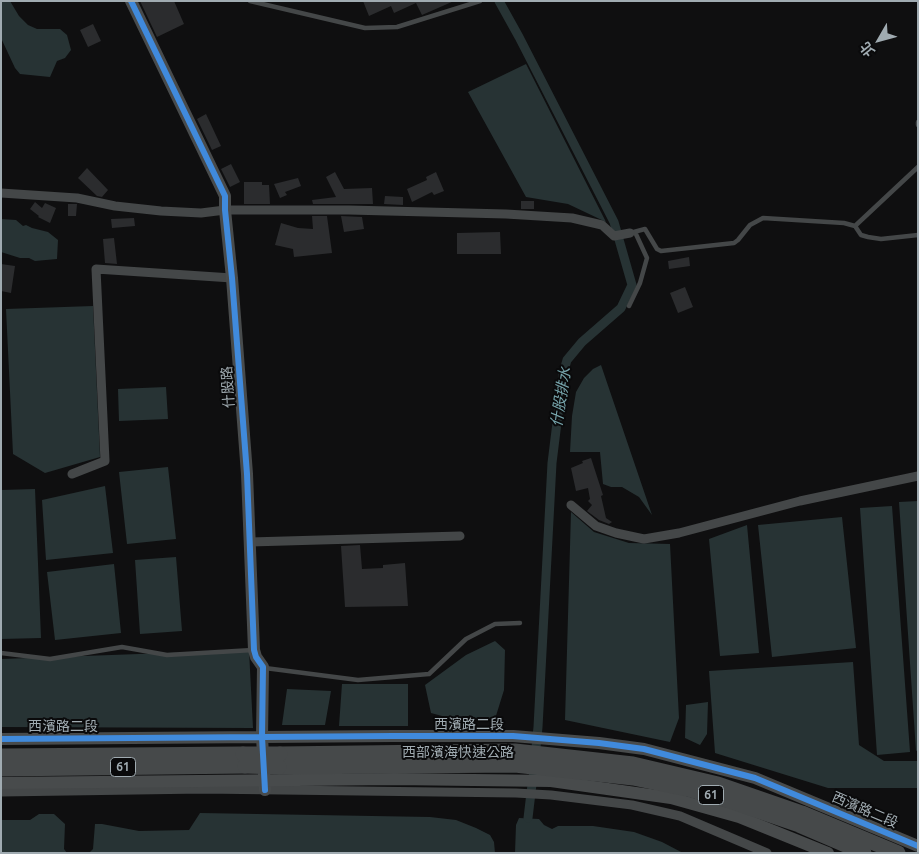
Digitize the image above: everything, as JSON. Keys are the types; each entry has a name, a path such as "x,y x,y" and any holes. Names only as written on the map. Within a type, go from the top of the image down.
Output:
{"highway":[{"name":"西部濱海快速公路","path":"1,756 244,760 515,758 551,768 633,778 691,790 799,825 864,853"},
{"name":"西部濱海快速公路","path":"1,769 244,760"},
{"name":"西部濱海快速公路","path":"551,768 633,764 718,784 802,813 898,853"}],"street":[{"name":"什股路","path":"132,1 225,196 247,474 254,650 263,668 262,737 265,785"},
{"path":"1,193 77,198 115,206 161,211 349,210 506,214 572,218 602,225 614,236 632,232"},
{"path":"72,474 105,461 96,269 232,278"},
{"path":"571,505 596,526 644,539 679,533 800,502 918,476"},
{"path":"250,542 460,536"},
{"name":"西濱路二段","path":"1,739 262,737 515,758 739,817 828,853"},
{"name":"西濱路二段","path":"1,782 265,785 395,778 515,758 552,739 644,750 755,778 918,846"},
{"path":"1,792 203,789 265,785 551,795 632,805 674,814 767,853"}],"lane":[{"path":"250,1 365,28 397,27 480,1"},
{"path":"855,226 918,167"},
{"path":"629,306 640,283 647,258 632,232 645,229 657,249 661,251 734,243 750,225 763,218 844,223 855,226 861,235 881,239 918,234"},
{"path":"263,668 358,680 429,674 466,639 495,624 520,623"},
{"path":"1,653 50,659 122,647 167,655 254,650"}],"shaded area":[{"path":"1,1 10,1 19,16 28,25 37,29 60,29 67,35 71,50 65,58 57,61 50,77 20,74 15,68 1,38"},
{"path":"526,64 606,222 568,204 526,197 468,92"},
{"path":"1,219 16,220 23,226 26,225 48,232 58,240 57,259 35,261 1,252"},
{"path":"93,306 100,457 45,473 13,454 6,309"},
{"path":"601,365 652,515 639,497 622,487 611,487 603,484 600,452 570,452 572,416 576,392 584,378 593,369"},
{"path":"166,387 168,419 119,421 118,389"},
{"path":"168,467 176,539 127,544 119,472"},
{"path":"105,486 113,553 46,560 42,500"},
{"path":"35,489 41,638 1,639 1,490"},
{"path":"918,501 918,750 916,751 899,502"},
{"path":"892,506 910,752 877,755 860,508"},
{"path":"571,512 594,532 629,543 670,544 679,718 670,742 565,720"},
{"path":"842,517 856,648 772,657 758,525"},
{"path":"747,525 759,653 720,656 709,539"},
{"path":"176,557 182,631 140,634 135,560"},
{"path":"114,564 121,633 55,640 47,572"},
{"path":"495,641 505,650 504,690 495,719 457,720 431,713 425,685 466,655"},
{"path":"249,650 253,728 1,727 1,659"},
{"path":"853,662 859,745 884,761 918,761 918,788 828,788 715,753 709,671"},
{"path":"342,684 408,684 408,726 339,726"},
{"path":"287,689 331,691 325,725 282,725"},
{"path":"708,702 707,734 700,745 685,738 686,705"},
{"path":"200,813 430,817 456,820 490,835 494,842 495,853 89,853 93,849 95,824 139,831 189,830"},
{"path":"39,814 54,814 65,824 64,849 67,853 1,853 1,820 30,820"},
{"path":"519,818 539,819 544,825 552,829 558,826 593,826 634,832 662,842 683,853 515,853 516,825"}],"building":[{"path":"140,1 174,1 184,24 157,37"},
{"path":"363,1 454,1 422,15 416,3 394,13 391,6 369,16"},
{"path":"93,24 101,41 88,47 80,30"},
{"path":"206,114 221,146 212,150 197,119"},
{"path":"231,164 240,182 230,187 221,169"},
{"path":"87,168 108,190 102,197 97,196 78,178"},
{"path":"335,172 344,189 372,188 373,204 313,204 312,200 336,197 326,177"},
{"path":"436,172 444,191 434,195 432,192 412,202 407,189 427,180 426,177"},
{"path":"298,178 301,186 285,192 287,195 280,198 274,184"},
{"path":"244,182 262,182 262,185 269,185 270,204 244,204"},
{"path":"385,196 403,197 403,205 384,204"},
{"path":"521,201 534,201 534,209 521,209"},
{"path":"35,202 42,208 45,203 56,208 50,223 38,217 30,209"},
{"path":"68,204 77,204 76,216 68,216"},
{"path":"312,216 327,216 332,253 294,257 293,249 275,245 281,223 298,228 313,229"},
{"path":"341,216 362,217 364,229 344,232"},
{"path":"134,218 135,226 112,228 111,219"},
{"path":"500,232 501,254 457,254 457,233"},
{"path":"114,238 117,264 105,263 103,239"},
{"path":"689,257 690,266 669,269 668,261"},
{"path":"1,264 15,266 11,293 1,291"},
{"path":"685,287 693,307 678,313 670,293"},
{"path":"591,458 603,495 601,496 606,518 612,522 609,524 599,520 587,511 592,505 588,501 590,499 588,488 576,491 571,468"},
{"path":"360,545 362,569 383,568 383,565 405,563 408,606 345,607 341,546"}],"waterway":[{"name":"什股排水","path":"499,1 614,222 632,285 621,308 582,342 567,360 563,374 552,463 535,758"},
{"name":"什股排水","path":"528,818 533,776"}],"cycle path":[{"path":"131,1 225,196 247,474 254,650 256,657 263,667 262,737 265,790"},
{"path":"1,739 513,736 599,743 644,749 755,778 918,846"}]}
